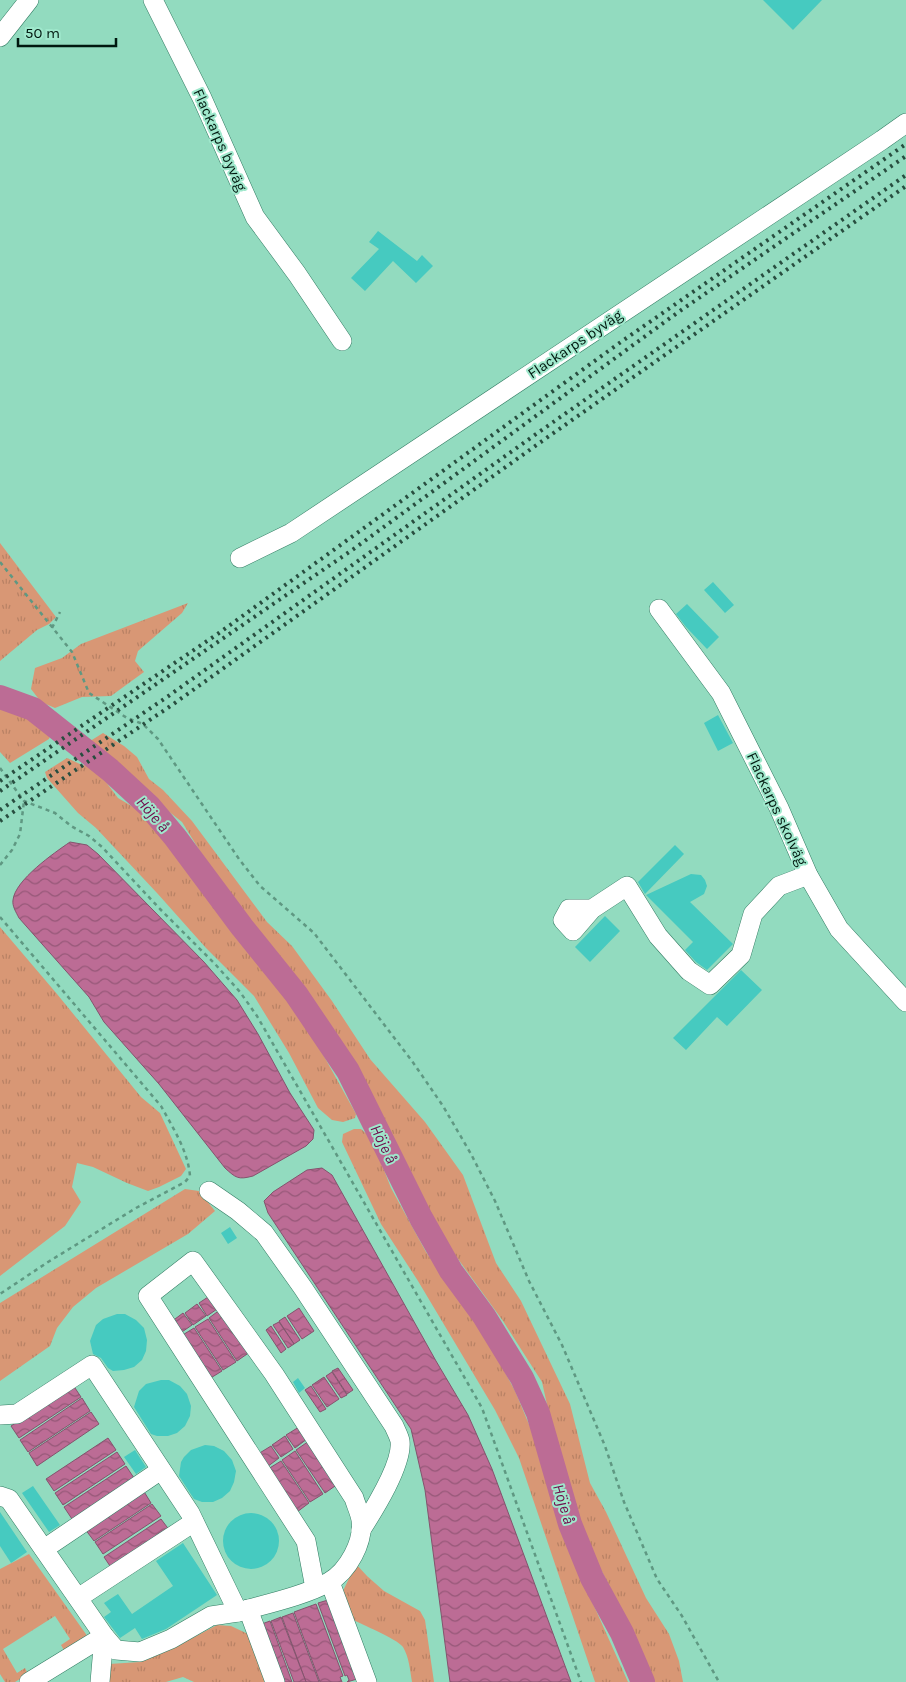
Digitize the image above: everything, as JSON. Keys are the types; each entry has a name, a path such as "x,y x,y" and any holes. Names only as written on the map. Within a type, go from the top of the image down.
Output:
{"street":[{"path":"0,37 29,0"},
{"name":"Flackarps byväg","path":"153,0 202,98 255,216 342,341"},
{"name":"Flackarps byväg","path":"240,558 291,533 874,146 906,122"},
{"name":"Flackarps skolväg","path":"659,609 721,693 779,808 808,875 839,929 906,1002"},
{"path":"592,908 627,886 658,936 689,971 710,985 741,955 753,914 779,886 808,875"},
{"path":"209,1191 238,1211 264,1233 303,1288 394,1426 400,1441 399,1456 372,1513 360,1530"},
{"path":"0,1496 9,1499 104,1636 116,1650 140,1652 171,1639 211,1616 243,1611 288,1599 323,1585 350,1562 360,1539 361,1520 354,1498 274,1374 193,1261 148,1296 306,1541 323,1585 367,1682"},
{"path":"0,1415 17,1414 92,1365 194,1522 243,1611 275,1682"},
{"path":"44,1549 161,1470"},
{"path":"78,1598 194,1522"},
{"path":"29,1682 104,1636"},
{"path":"100,1682 104,1636"}],"path":[{"path":"0,562 72,652 89,693 127,718 143,724 158,739 239,859 260,886 314,933 412,1061 443,1106 471,1154 495,1201 529,1281 562,1345 605,1446 624,1502 657,1579 682,1616 719,1682"},
{"path":"52,628 60,612"},
{"path":"0,768 24,801 55,813 102,847 215,964 240,992 257,1016 482,1408 581,1682"},
{"path":"0,865 12,850 20,834 24,801"},
{"path":"0,917 161,1106 176,1133 189,1163 190,1176 185,1182 136,1208 0,1294"}],"green space":[{"path":"0,543 56,617 49,624 37,630 0,661"},
{"path":"188,603 182,613 138,651 135,661 144,672 111,696 82,697 55,708 41,702 31,689 35,668 62,658 81,644"},
{"path":"0,705 47,726 51,733 49,739 10,763 0,752"},
{"path":"103,733 137,757 149,779 163,790 192,821 267,922 292,946 332,1001 370,1059 425,1122 463,1175 496,1263 521,1301 570,1404 590,1483 606,1512 646,1598 669,1634 679,1661 683,1682 654,1682 630,1625 578,1526 566,1490 542,1382 503,1321 434,1226 392,1138 329,1026 267,940 229,898 182,822 87,743"},
{"path":"67,758 82,765 94,766 118,798 145,814 155,828 170,841 193,879 275,981 315,1040 356,1114 355,1118 343,1122 332,1120 318,1108 289,1053 254,996 206,948 157,893 96,828 78,813 47,778 45,772"},
{"path":"0,927 141,1097 160,1113 186,1169 181,1176 148,1191 93,1167 77,1163 72,1187 81,1202 65,1226 0,1276"},
{"path":"354,1129 361,1129 372,1139 391,1188 426,1252 486,1337 515,1391 541,1453 553,1505 558,1513 560,1530 628,1682 595,1682 519,1458 495,1410 418,1281 381,1224 342,1142 343,1134"},
{"path":"185,1189 199,1191 215,1211 188,1234 96,1288 73,1307 57,1328 50,1346 0,1381 0,1303"},
{"path":"29,1554 88,1637 65,1652 61,1645 70,1639 55,1616 3,1649 17,1673 25,1668 28,1674 15,1682 5,1682 0,1674 0,1569"},
{"path":"356,1564 384,1591 420,1611 425,1620 434,1682 412,1682 408,1659 403,1647 399,1643 350,1618 341,1595"},
{"path":"217,1625 231,1626 248,1634 267,1682 194,1682 183,1677 166,1682 104,1682 109,1664 140,1662 179,1645"}],"water":[{"path":"70,842 87,845 98,854 204,962 237,1000 290,1093 314,1130 313,1139 306,1146 253,1176 240,1178 232,1174 225,1168 159,1084 104,1022 89,997 19,918 13,900 20,884 36,868"},
{"path":"322,1168 332,1175 468,1415 492,1469 571,1682 450,1682 425,1490 411,1429 268,1213 264,1201 273,1192 307,1170"},
{"path":"211,1295 220,1307 207,1316 199,1303"},
{"path":"197,1304 206,1316 193,1325 185,1313"},
{"path":"299,1308 314,1331 302,1339 287,1316"},
{"path":"221,1309 250,1352 237,1361 209,1318"},
{"path":"183,1313 192,1325 179,1334 171,1322"},
{"path":"285,1317 300,1340 294,1344 279,1321"},
{"path":"208,1319 236,1362 223,1370 195,1327"},
{"path":"279,1322 294,1344 288,1348 273,1325"},
{"path":"271,1326 286,1349 281,1353 266,1330"},
{"path":"194,1328 222,1371 209,1379 181,1336"},
{"path":"338,1368 353,1390 347,1394 332,1371"},
{"path":"332,1372 347,1395 341,1398 326,1376"},
{"path":"324,1377 339,1399 327,1407 312,1385"},
{"path":"73,1385 81,1397 19,1438 11,1426"},
{"path":"311,1386 326,1409 320,1412 305,1390"},
{"path":"82,1398 90,1411 28,1452 20,1440"},
{"path":"91,1412 99,1424 37,1466 29,1453"},
{"path":"299,1427 307,1439 295,1448 286,1435"},
{"path":"285,1436 293,1449 281,1457 272,1445"},
{"path":"108,1438 116,1450 54,1491 46,1479"},
{"path":"309,1441 338,1484 325,1493 296,1450"},
{"path":"271,1446 279,1458 267,1467 258,1454"},
{"path":"295,1451 323,1494 310,1502 282,1460"},
{"path":"117,1452 125,1464 63,1505 55,1493"},
{"path":"281,1461 309,1503 297,1512 268,1469"},
{"path":"126,1466 134,1478 72,1519 64,1507"},
{"path":"143,1490 151,1503 94,1541 85,1529"},
{"path":"152,1504 161,1516 103,1554 95,1542"},
{"path":"161,1519 170,1531 112,1569 104,1557"},
{"path":"328,1600 357,1679 347,1682 349,1680 347,1675 345,1676 318,1603"},
{"path":"316,1604 343,1676 340,1677 342,1682 320,1682 294,1612"},
{"path":"293,1613 319,1682 306,1682 282,1617"},
{"path":"281,1617 306,1682 294,1682 271,1621"},
{"path":"270,1621 292,1682 280,1682 259,1625"}],"building":[{"path":"763,0 822,0 793,30"},
{"path":"378,231 417,261 422,255 433,266 416,283 393,261 365,291 351,278 379,249 369,242"},
{"path":"713,582 734,605 725,613 704,590"},
{"path":"687,604 719,637 707,649 676,614"},
{"path":"718,715 733,743 718,751 704,723"},
{"path":"675,845 684,854 645,894 638,882"},
{"path":"691,874 701,875 707,886 704,894 690,902 733,944 707,970 685,950 693,942 646,895"},
{"path":"605,916 620,931 590,962 575,947"},
{"path":"741,970 762,990 727,1026 717,1017 686,1050 673,1038"},
{"path":"230,1227 237,1238 228,1244 221,1233"},
{"path":"117,1314 125,1314 136,1320 144,1328 147,1340 146,1351 142,1360 134,1367 113,1371 108,1368 101,1358 93,1354 90,1341 96,1325 103,1319"},
{"path":"298,1378 305,1388 299,1393 293,1382"},
{"path":"169,1380 180,1386 187,1394 191,1406 190,1416 185,1426 177,1433 168,1436 151,1434 134,1407 139,1391 146,1384"},
{"path":"205,1445 214,1446 224,1451 232,1460 236,1471 230,1491 222,1498 213,1502 202,1502 194,1499 179,1476 181,1462 184,1457 191,1450"},
{"path":"135,1450 146,1467 136,1474 124,1457"},
{"path":"33,1486 60,1525 49,1532 22,1493"},
{"path":"0,1512 27,1552 11,1563 0,1546"},
{"path":"245,1513 257,1513 267,1517 275,1525 279,1541 275,1557 267,1565 257,1569 245,1569 235,1565 227,1557 223,1547 223,1535 227,1525 235,1517"},
{"path":"183,1543 217,1595 166,1629 142,1639 135,1628 120,1638 104,1617 111,1612 104,1603 118,1594 132,1614 173,1586 156,1561"}],"waterway":[{"name":"Höje å","path":"0,697 33,709 110,770 149,806 296,994 348,1071 421,1218 451,1271 484,1316 522,1378 538,1413 570,1524 592,1578 622,1633 643,1682"}],"railway":[{"path":"0,781 219,633 618,344 906,144"},
{"path":"0,791 355,548 677,313 906,156"},
{"path":"0,810 167,697 539,432 906,175"},
{"path":"0,821 172,705 545,439 906,186"}]}
